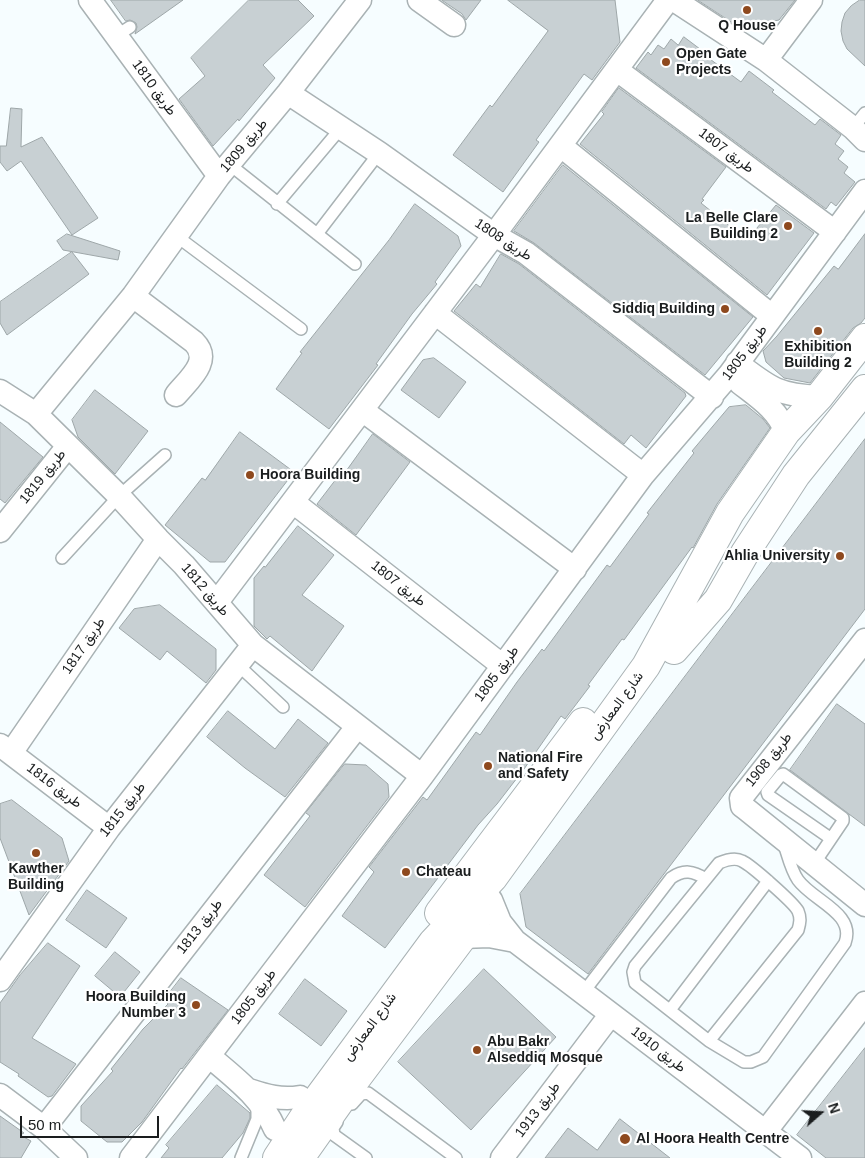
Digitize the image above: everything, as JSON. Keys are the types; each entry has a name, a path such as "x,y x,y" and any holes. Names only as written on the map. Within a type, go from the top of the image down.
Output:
{"main road":[{"name":"شارع المعارض","path":"277,1158 304,1117 433,942 493,878 646,666 730,513 786,432 819,397 865,338"},
{"name":"شارع المعارض","path":"300,1158 353,1083 674,650 695,605 749,507 826,412 865,360"},
{"path":"674,650 718,600 745,553 796,475 865,389"},
{"path":"261,1158 262,1148 275,1129 633,656 684,598"}],"street":[{"name":"طريق 1810","path":"90,0 123,32 224,170"},
{"name":"طريق 1809","path":"36,414 133,296 175,235 224,170 360,0"},
{"path":"419,0 454,25"},
{"path":"217,602 561,146 668,0"},
{"path":"674,0 766,60 861,127"},
{"path":"766,60 811,0"},
{"name":"طريق 1807","path":"617,70 835,232"},
{"name":"طريق 1808","path":"288,92 379,153 494,235 526,253 712,396"},
{"path":"561,146 772,316"},
{"name":"طريق 1805","path":"131,1158 422,776 643,475 712,396 865,191"},
{"path":"133,296 194,342 201,351 201,363 176,395"},
{"path":"435,313 643,475"},
{"path":"733,369 777,391 819,397"},
{"path":"733,369 768,405 782,422 786,432"},
{"name":"طريق 1812","path":"0,391 36,414 119,496 184,565 253,645 422,776"},
{"path":"362,410 575,569"},
{"name":"طريق 1819","path":"0,531 68,446"},
{"name":"طريق 1807","path":"293,502 503,666"},
{"name":"طريق 1817","path":"5,749 158,539"},
{"name":"طريق 1908","path":"865,640 740,798 742,806 865,905"},
{"name":"طريق 1815","path":"0,980 108,828 253,645"},
{"name":"طريق 1813","path":"44,1128 357,727"},
{"name":"طريق 1816","path":"5,749 108,828"},
{"name":"طريق 1910","path":"490,900 500,922 515,941 765,1132 788,1154"},
{"name":"طريق 1910","path":"462,937 489,936 515,941"},
{"path":"765,1132 865,1003"},
{"name":"طريق 1913","path":"502,1158 611,1014"},
{"path":"209,1056 253,1094 275,1129"},
{"path":"253,1094 287,1099 300,1098"},
{"path":"0,1095 44,1128 76,1158"}],"lane":[{"path":"277,204 341,128"},
{"path":"318,234 379,153"},
{"path":"224,170 277,204 355,264"},
{"path":"175,235 301,329"},
{"path":"62,558 119,496 165,455"},
{"path":"238,665 283,707"},
{"path":"814,864 843,821 843,818 781,774 767,792 768,795 830,838"},
{"path":"709,1040 798,930 800,922 798,909 742,861 732,859 719,863 635,966 633,972 635,983 709,1040 744,1062 752,1062 763,1057 845,943 848,935 846,923 840,916 805,888 798,880 793,872 783,840"},
{"path":"583,993 671,878 679,872 688,871 706,879"},
{"path":"670,1010 768,882"},
{"path":"366,1158 333,1132 333,1128 358,1096 364,1093 368,1093 456,1158"},
{"path":"241,1158 257,1119 253,1094"}],"building":[{"path":"111,0 183,0 135,34 136,23 130,20 126,21"},
{"path":"249,0 298,0 314,16 263,65 275,78 239,121 238,119 213,146 179,99 205,76 191,58"},
{"path":"442,0 481,0 466,20 462,14"},
{"path":"508,0 615,0 620,42 592,80 584,74 536,140 539,142 503,192 453,155 490,105 492,107 548,31"},
{"name":"Q House","path":"698,0 795,0 779,20 741,28"},
{"path":"860,0 865,0 865,66 847,49 841,31 845,13"},
{"path":"684,37 700,49 699,51 741,82 749,71 774,90 772,92 815,125 820,119 841,135 835,144 844,151 838,159 848,167 844,173 855,182 836,206 831,202 826,209 636,68 648,52 651,55 658,45 664,49 671,39 678,45"},
{"path":"619,88 726,167 701,203 747,240 776,205 814,233 767,295 580,144 604,114 602,112"},
{"path":"11,108 22,109 21,147 42,137 98,218 72,235 21,161 7,171 0,162 0,146 6,146"},
{"path":"563,165 753,317 705,375 534,243 514,231"},
{"path":"415,204 458,236 461,246 435,282 437,284 412,314 376,364 378,365 329,429 276,389 302,353 300,352 389,240"},
{"path":"67,234 120,251 118,260 63,250 57,241"},
{"path":"865,234 865,318 853,328 810,383 784,378 766,362 763,351 834,266 838,269"},
{"path":"72,252 89,274 7,335 0,323 0,302"},
{"path":"501,254 519,264 685,393 686,396 646,448 631,435 624,444 454,311 476,284 480,287"},
{"path":"434,358 466,382 439,418 401,390 423,360"},
{"path":"95,390 148,431 115,474 78,437 72,420"},
{"path":"746,405 763,419 770,428 717,504 693,548 624,640 622,639 565,719 561,716 524,769 478,825 385,948 342,916 374,872 369,867 423,797 427,800 476,732 480,735 517,682 542,649 544,651 607,565 610,567 649,514 647,513 694,453 692,451 729,407"},
{"path":"0,422 43,457 5,503 0,499"},
{"path":"240,432 294,472 225,562 210,562 165,525 202,478 205,480"},
{"path":"373,434 410,462 356,535 317,504 343,470 345,472"},
{"path":"865,439 865,609 588,974 526,927 520,894"},
{"path":"298,526 334,555 302,595 344,626 312,671 270,636 267,639 254,626 254,578"},
{"path":"160,605 216,649 216,670 206,683 167,651 160,660 119,628 134,609"},
{"path":"837,704 865,724 865,826 790,770"},
{"path":"228,711 275,749 298,719 328,743 285,797 207,737"},
{"path":"345,764 366,765 388,784 389,797 305,907 264,875 310,816 306,813"},
{"name":"Kawther Building","path":"12,800 62,838 69,861 29,915 0,838 0,804"},
{"path":"87,890 127,918 106,948 66,920"},
{"path":"48,943 80,966 32,1038 76,1064 52,1096 48,1097 0,1062 0,1003 20,975"},
{"path":"115,952 140,972 120,997 95,976"},
{"name":"Abu Bakr Alseddiq Mosque","path":"484,969 556,1037 471,1130 398,1062"},
{"path":"181,978 228,1010 181,1068 142,1122 122,1142 107,1142 81,1121 81,1106 113,1071 111,1069 143,1029 168,1004 164,1000"},
{"path":"305,979 347,1011 321,1046 279,1014"},
{"path":"865,1048 865,1158 826,1158 797,1135"},
{"path":"217,1085 250,1113 250,1118 243,1133 222,1158 161,1158 169,1148 166,1145"},
{"path":"0,1116 24,1133 20,1135 31,1141 21,1158 0,1158"},
{"name":"Al Hoora Health Centre","path":"620,1119 670,1158 545,1158 568,1128 597,1150"}],"place":[{"name":"Q House","path":"747,10"},
{"name":"Open Gate Projects","path":"666,62"},
{"name":"La Belle Clare Building 2","path":"788,226"},
{"name":"Siddiq Building","path":"725,309"},
{"name":"Exhibition Building 2","path":"818,331"},
{"name":"Hoora Building","path":"250,475"},
{"name":"Ahlia University","path":"840,556"},
{"name":"National Fire and Safety","path":"488,766"},
{"name":"Kawther Building","path":"36,853"},
{"name":"Chateau","path":"406,872"},
{"name":"Hoora Building Number 3","path":"196,1005"},
{"name":"Abu Bakr Alseddiq Mosque","path":"477,1050"},
{"name":"Al Hoora Health Centre","path":"625,1139"}]}
